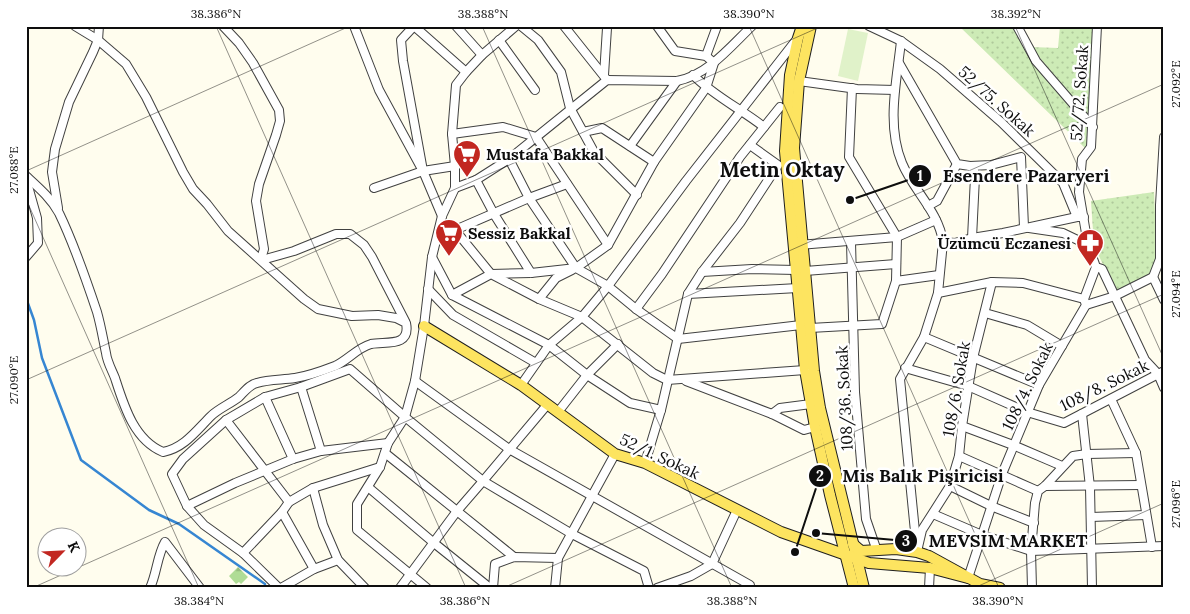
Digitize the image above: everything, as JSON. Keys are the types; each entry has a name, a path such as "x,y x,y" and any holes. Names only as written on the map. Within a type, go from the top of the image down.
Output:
{"main road":[{"path":"799,245 785,151 790,75 802,26"},
{"path":"812,26 799,82 794,148 805,326 805,370 815,427 840,535 853,556 864,588"},
{"path":"801,270 798,288 820,408 853,556 854,588"},
{"name":"52/1. Sokak","path":"424,326 521,385 615,454 645,463 781,532 869,563 930,568 968,578"},
{"path":"823,548 835,544 840,535"},
{"path":"853,556 896,549 917,552 929,556 980,586 1000,588"},
{"path":"860,572 869,563"}],"street":[{"path":"75,26 98,40 126,64 146,97 193,189 228,231 304,299 318,309 352,316 396,318 406,323"},
{"path":"58,211 52,172 55,149 69,102 98,40 99,26"},
{"path":"223,26 253,63 279,110 280,120 259,184 256,201 264,250 261,260"},
{"path":"354,26 379,90 423,171 442,216"},
{"path":"423,171 403,61 401,40 414,26 466,72"},
{"path":"456,26 482,55"},
{"path":"501,26 507,33"},
{"path":"427,588 357,530 357,504 380,467 388,443 404,416 415,381 432,257 442,216 455,188 452,134 456,85 482,55 516,26"},
{"path":"521,26 538,40 562,72 570,108 594,152 637,195"},
{"path":"564,26 605,78"},
{"path":"605,78 606,26"},
{"path":"657,26 675,51 706,56 714,63"},
{"path":"706,56 717,26"},
{"path":"455,188 476,180 509,159 605,78 677,81 687,79 714,63 752,26"},
{"name":"52/75. Sokak","path":"869,26 901,40 940,69 1034,153 1063,182 1080,217"},
{"path":"1017,26 1036,61 1093,126"},
{"name":"52/72. Sokak","path":"1080,217 1079,192 1082,159 1091,147 1093,126 1097,26"},
{"path":"521,385 550,345 582,317 608,286 686,181 798,38"},
{"path":"499,40 535,90"},
{"path":"901,40 895,90 893,136 902,164 936,220 942,233 943,242 938,294 924,337 900,379 917,552"},
{"path":"539,299 556,278 576,268 608,244 654,162 706,88 714,63"},
{"path":"899,63 957,164"},
{"path":"693,75 706,88 764,127"},
{"path":"630,146 677,81"},
{"path":"799,82 852,88 895,90"},
{"path":"509,159 529,198 576,268 608,286 678,339 805,326 882,324 896,281 896,237 849,157 852,88"},
{"path":"636,309 750,145 780,107"},
{"path":"452,134 503,128 536,137 608,244"},
{"path":"583,132 602,128 654,162"},
{"path":"938,294 992,282 1023,283 1085,302 1115,296 1153,277 1162,259 1161,205 1164,137"},
{"path":"645,463 661,410 688,294 702,272 740,223 778,164 750,145"},
{"path":"957,164 970,166 991,165 1021,157 1024,228"},
{"path":"928,206 937,201 957,164"},
{"path":"374,188 423,171 455,166"},
{"path":"970,166 974,170 976,177 972,238"},
{"path":"26,178 46,195 58,211 96,311 106,355 123,403 133,424 152,448 163,452 180,446 212,415 228,406 254,383 312,374 336,365 371,344 399,341 405,336 407,330 406,323 372,257 364,245 350,234 336,234 261,260"},
{"path":"26,178 37,218 38,243 26,257"},
{"path":"476,180 494,214 531,272"},
{"path":"438,237 567,184"},
{"path":"32,200 46,195"},
{"path":"943,242 955,243 1080,217 1096,267 1102,270 1144,360 1161,372 1164,388"},
{"path":"799,245 896,237 936,220"},
{"path":"1024,228 1063,233 1088,245"},
{"path":"455,230 491,274 539,299 582,317 653,373 667,380 805,370"},
{"name":"108/36. Sokak","path":"851,242 855,392 866,519 877,551"},
{"path":"432,257 452,295 550,345 587,375 630,403 661,410"},
{"path":"702,272 752,269 853,268 896,264"},
{"name":"108/4. Sokak","path":"968,578 1013,445 1039,385 1057,356 1085,302 1096,267"},
{"path":"452,295 491,274 576,268"},
{"path":"896,281 939,275"},
{"path":"1153,277 1164,300"},
{"name":"108/6. Sokak","path":"917,552 922,530 950,486 959,456 973,358 992,282"},
{"path":"688,294 798,288"},
{"path":"428,289 453,315 536,363"},
{"path":"985,313 1027,325 1062,346"},
{"path":"924,337 1039,385"},
{"path":"558,412 587,375 618,344"},
{"name":"108/8. Sokak","path":"905,368 968,386 1027,412 1064,423 1161,372"},
{"path":"338,560 314,569 280,588 243,553 204,525 187,506 172,474 182,459 226,420 265,397 301,387 350,369 484,481 572,534 644,571 649,588"},
{"path":"684,380 772,414 804,430 815,427"},
{"path":"415,381 509,449 750,585 750,588"},
{"path":"301,387 321,450"},
{"path":"265,397 293,459"},
{"path":"1111,398 1136,453 1152,547"},
{"path":"772,414 780,408 811,404"},
{"path":"400,588 457,511 547,405"},
{"path":"1082,414 1090,487 1092,588"},
{"path":"226,420 289,502"},
{"path":"962,426 1062,466"},
{"path":"187,506 293,459 321,450 388,443"},
{"path":"385,453 514,557"},
{"path":"1032,588 1035,503 1042,489 1073,456 1136,453"},
{"path":"555,588 558,558 615,454"},
{"path":"959,456 1042,489 1141,486"},
{"path":"243,553 289,502 313,488 380,467"},
{"path":"950,486 1034,524"},
{"path":"368,487 434,544 492,588"},
{"path":"313,488 324,525 338,560 365,588"},
{"path":"657,588 691,576 712,564 737,510"},
{"path":"282,512 314,569"},
{"path":"933,514 982,535 1032,551 1164,546"},
{"path":"1091,517 1146,515"},
{"path":"150,588 156,575 165,542 200,588"},
{"path":"492,588 495,564 514,557 558,558"},
{"path":"928,588 930,568"}],"green space":[{"path":"959,26 1013,26 1034,64 1090,129 1088,146 1085,148"},
{"path":"1060,26 1095,26 1091,121 1031,47 1058,48"},
{"path":"848,29 868,33 858,81 838,76"},
{"path":"1154,192 1157,258 1150,274 1116,291 1094,246 1091,201"},
{"path":"238,567 248,577 241,584 239,582 236,584 229,576"}],"waterway":[{"path":"26,298 34,320 42,358 81,460 149,510 179,524 265,584"}],"place":[{"name":"Mustafa Bakkal","path":"467,178"},
{"name":"Esendere Pazaryeri","path":"850,200"},
{"name":"Sessiz Bakkal","path":"449,257"},
{"name":"Üzümcü Eczanesi","path":"1090,267"},
{"name":"MEVSİM MARKET","path":"816,533"},
{"name":"Mis Balık Pişiricisi","path":"795,552"}],"district":[{"name":"Metin Oktay","path":"782,170"}]}
